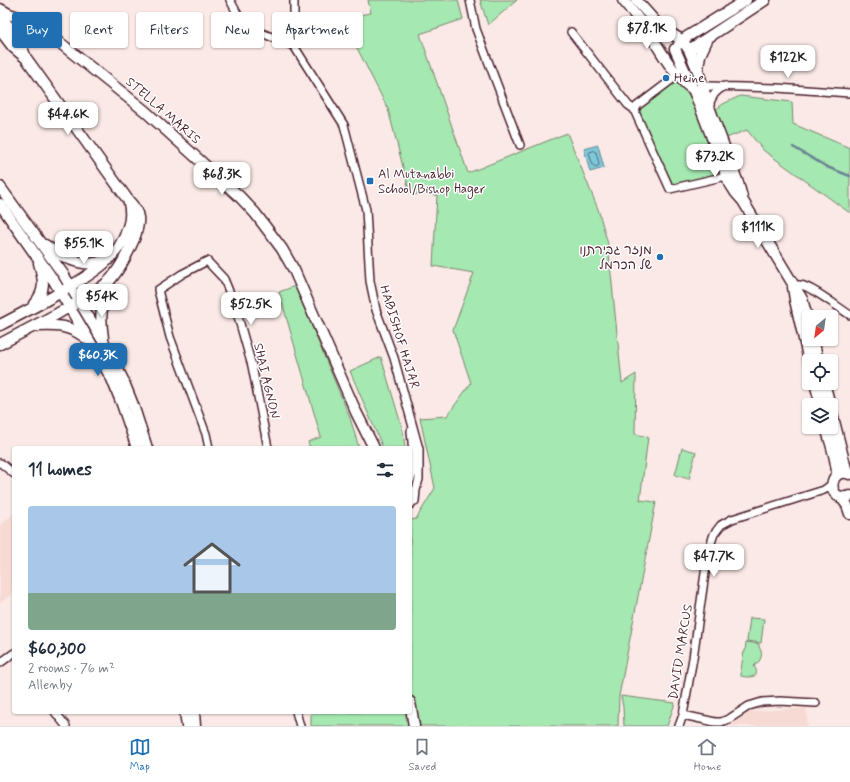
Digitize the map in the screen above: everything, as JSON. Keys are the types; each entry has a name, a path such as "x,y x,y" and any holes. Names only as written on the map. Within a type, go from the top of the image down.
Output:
{"street":[{"path":"230,0 244,26 272,37"},
{"path":"294,0 294,12"},
{"path":"470,0 476,29 520,145"},
{"path":"622,0 647,31 675,72 684,82 699,88 724,86 777,88 850,94"},
{"path":"636,0 661,28 682,40 689,50 698,71"},
{"path":"675,49 682,40 746,0"},
{"path":"647,31 658,40 675,49 689,50 765,0"},
{"name":"STELLA MARIS","path":"0,9 12,15"},
{"path":"0,17 3,29 13,47 26,58 136,209 138,216 136,233 129,251 110,280 104,294 102,306 102,329 106,346"},
{"path":"3,29 12,36"},
{"path":"571,32 628,105 635,110 670,189 730,173"},
{"path":"709,37 703,46 700,55 698,71 699,88 730,173 740,189 743,201 802,299 805,310"},
{"name":"STELLA MARIS","path":"62,43 145,111 240,197 255,213 282,249 294,270 356,412 373,446"},
{"path":"22,48 26,58"},
{"name":"HABISHOF HAJAR","path":"295,48 344,125 366,210 370,281 376,310 394,358 419,449 419,479 415,502 412,505"},
{"path":"675,49 709,107 730,173"},
{"path":"635,110 637,106 674,78 676,75 675,72"},
{"path":"709,107 715,93 724,86"},
{"path":"0,187 63,274 106,346 124,380 146,446"},
{"path":"0,326 71,287 109,258 119,246 127,231 131,212 128,200"},
{"path":"0,204 61,292 112,379 136,446"},
{"path":"37,239 55,252 76,261 97,263 109,258"},
{"path":"30,309 39,298 43,290 42,272 34,251"},
{"name":"SHAI AGNON","path":"209,446 206,434 170,337 158,290 182,274 207,261 224,279 235,306 252,366 268,446"},
{"path":"0,344 70,307 110,280"},
{"path":"793,286 802,286 816,292 850,315"},
{"path":"793,286 807,354"},
{"path":"33,326 53,325 70,328 76,330 90,341"},
{"name":"HABISHOF HAJAR","path":"409,410 412,446"},
{"name":"STELLA MARIS","path":"356,412 366,446"},
{"path":"828,434 837,470 836,489 847,505 850,514"},
{"path":"837,434 846,469 850,474"},
{"name":"HABISHOF HAJAR","path":"412,450 412,477"},
{"path":"0,463 12,472"},
{"path":"836,489 843,473 850,474"},
{"name":"DAVID MARCUS","path":"679,726 683,715 693,658 708,552 714,534 721,525 732,520 836,489"},
{"path":"0,663 12,658"},
{"path":"683,715 721,722 729,719 749,706 762,702 780,701 816,703"},
{"path":"57,714 66,726"},
{"path":"185,714 187,726"},
{"path":"194,714 196,726"},
{"path":"297,714 300,726"},
{"path":"412,714 414,726"}],"shaded area":[{"path":"12,515 12,594 0,603 0,526"},
{"path":"806,708 808,726 730,726 730,722 734,722 741,718 747,712"}],"green space":[{"path":"368,0 458,0 463,19 420,34 468,173 567,133 598,209 608,244 622,383 636,374 635,434 648,437 640,500 656,502 619,696 618,726 311,726 311,714 412,714 412,520 416,519 435,488 420,418 447,416 471,383 453,330 474,273 433,266 437,195 410,194 388,109 357,48 363,48 363,14 371,13"},
{"path":"480,0 517,0 488,25"},
{"path":"678,80 689,91 721,175 673,185 638,113 640,106"},
{"path":"740,96 792,102 793,124 850,148 850,213 763,150 747,130 726,138 714,111 723,104"},
{"path":"295,286 350,418 358,446 309,446 308,442 321,437 279,292"},
{"path":"381,357 403,431 405,446 382,446 350,371"},
{"path":"682,448 696,452 689,479 675,475"},
{"path":"750,618 764,619 761,643 747,641"},
{"path":"746,642 759,644 761,650 760,660 754,666 756,675 751,677 741,676"},
{"path":"621,696 675,703 667,726 624,726"}],"water":[{"path":"598,145 604,168 590,172 584,149"}],"waterway":[{"path":"793,147 827,167 850,176"}],"place":[{"name":"Heine","path":"666,78"},
{"name":"Al Mutanabbi School/Bishop Hager","path":"370,181"},
{"name":"מנזר גבירתנו של הכרמל","path":"660,257"}]}
